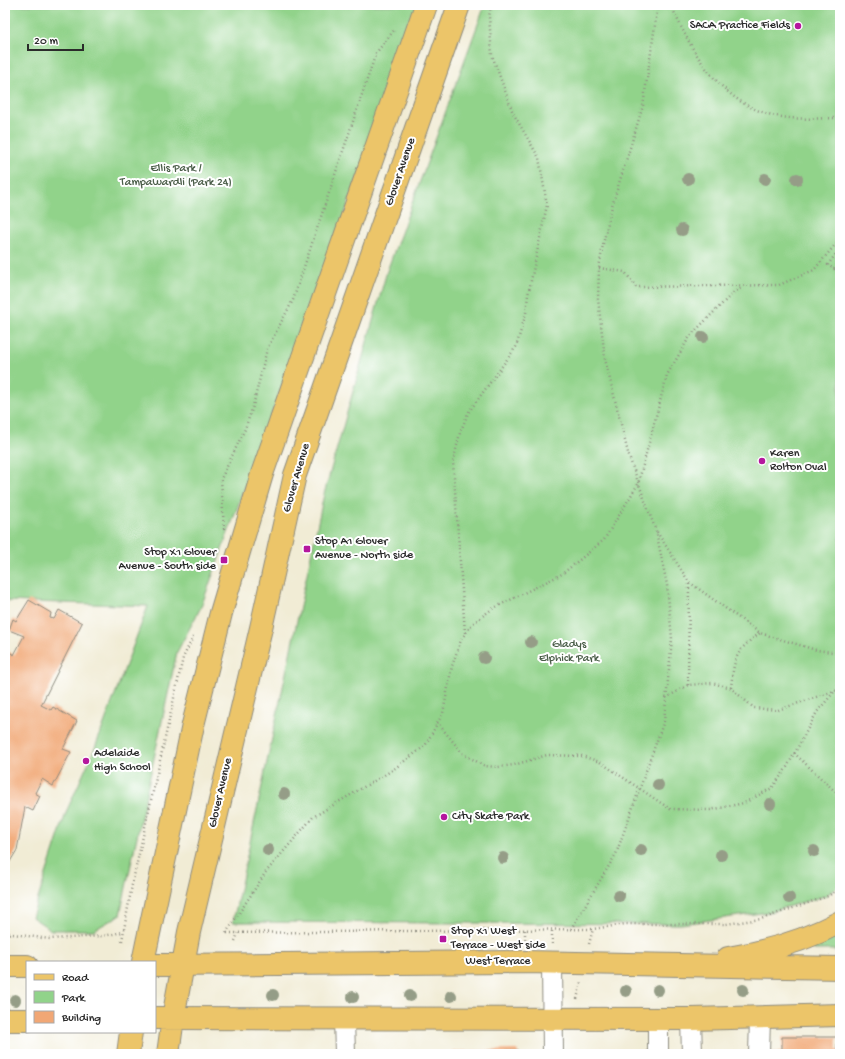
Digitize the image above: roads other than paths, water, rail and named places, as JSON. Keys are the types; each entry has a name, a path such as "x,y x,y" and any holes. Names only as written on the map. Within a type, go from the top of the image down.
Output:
{"main road":[{"path":"143,961 193,724 221,613 262,474 426,5"},
{"name":"Glover Avenue","path":"168,1054 164,1018 182,965 295,475 459,5"},
{"path":"346,234 376,244"},
{"path":"661,965 712,961 768,950 825,930 840,922"},
{"name":"West Terrace","path":"156,965 552,962 840,968"},
{"path":"5,966 26,966"},
{"path":"164,1018 691,1019 840,1015"},
{"path":"5,1020 26,1020"},
{"path":"128,1054 131,1033"}],"street":[{"path":"552,962 562,1018 553,1054"},
{"path":"344,1018 344,1054"},
{"path":"760,1018 760,1054"},
{"path":"658,1019 658,1054"},
{"path":"691,1019 692,1054"}],"place":[{"name":"SACA Practice Fields","path":"798,26"},
{"name":"Karen Rolton Oval","path":"762,461"},
{"name":"Stop A1 Glover Avenue - North side","path":"307,549"},
{"name":"Stop X1 Glover Avenue - South side","path":"224,560"},
{"name":"Adelaide High School","path":"86,761"},
{"name":"City Skate Park","path":"444,817"},
{"name":"Stop X1 West Terrace - West side","path":"443,939"}],"park label":[{"name":"Ellis Park / Tampawardli (Park 24)","path":"176,176"},
{"name":"Gladys Elphick Park","path":"569,652"}]}
